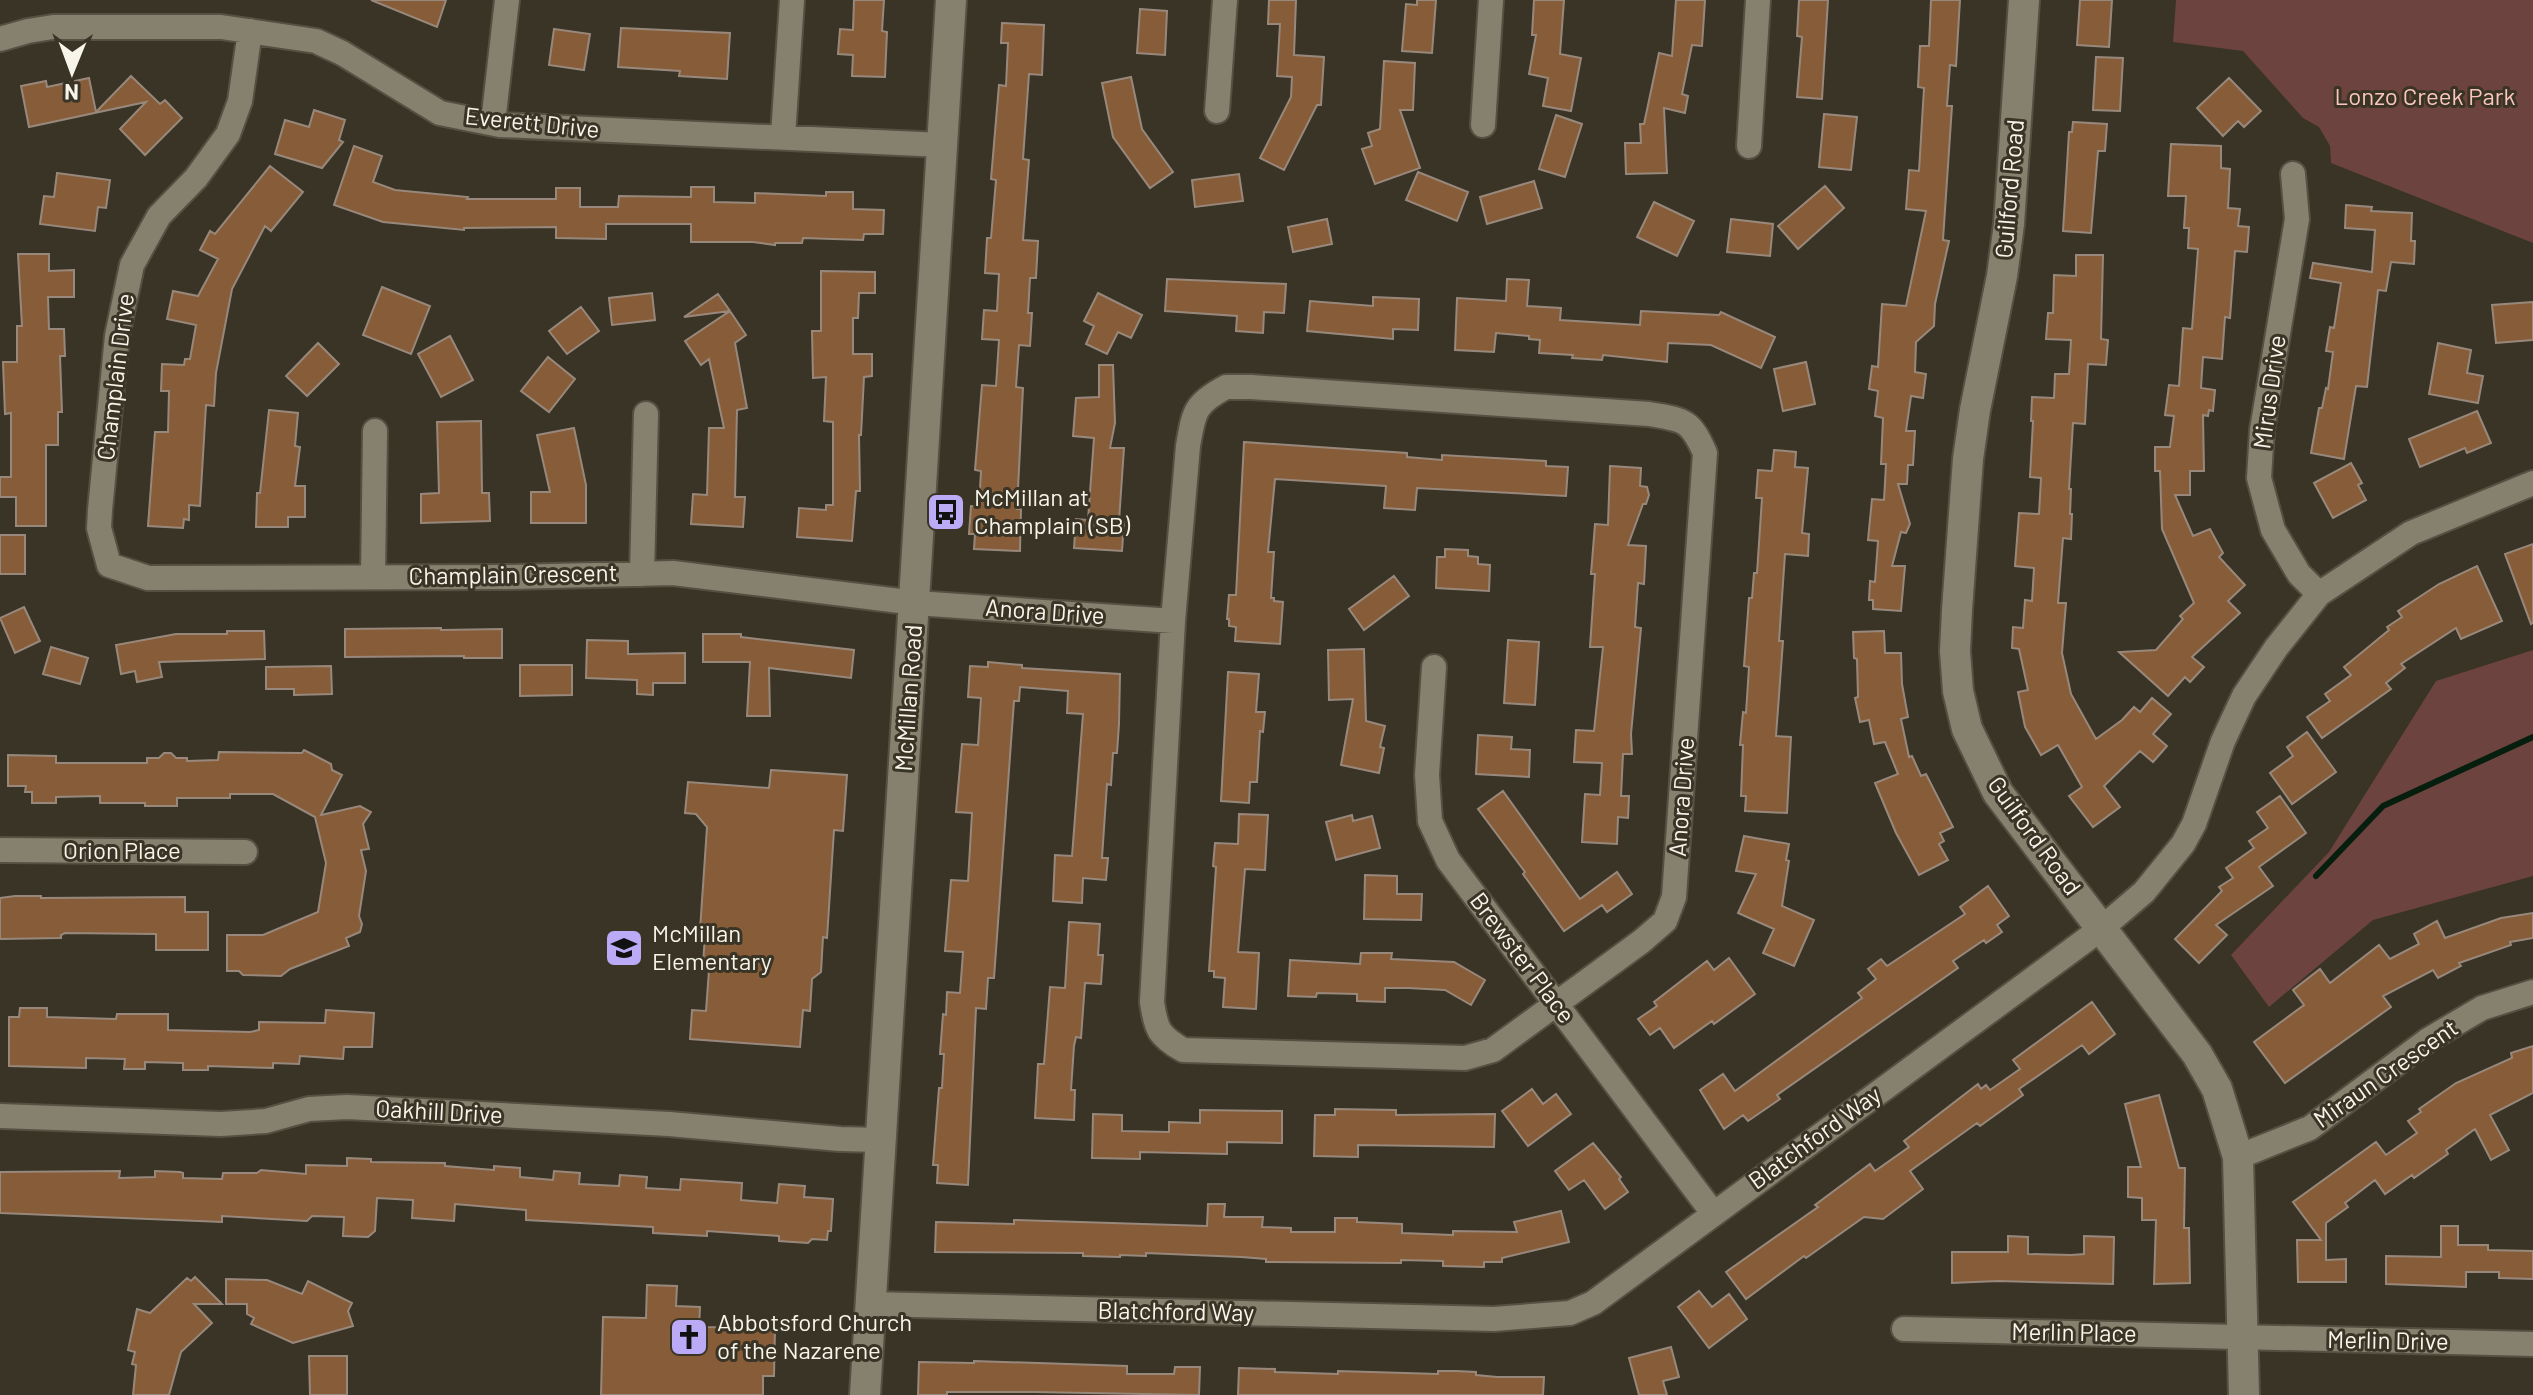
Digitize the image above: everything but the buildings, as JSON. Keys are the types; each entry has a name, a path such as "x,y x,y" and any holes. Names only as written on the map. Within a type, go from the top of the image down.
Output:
{"street":[{"path":"493,123 507,0"},
{"path":"783,136 792,0"},
{"name":"McMillan Road","path":"865,1395 951,0"},
{"path":"1217,111 1225,0"},
{"path":"1483,125 1491,0"},
{"path":"1749,146 1758,0"},
{"name":"Guilford Road","path":"2024,0 2009,224 1968,459 1955,651 1958,691 1967,729 1998,793 2197,1054 2217,1089 2238,1157 2244,1395"},
{"name":"Everett Drive","path":"0,39 53,27 221,27 316,41 342,53 440,113 493,123 583,130 942,145"},
{"name":"Champlain Drive","path":"109,565 99,528 100,510 117,336 132,265 159,216 196,178 228,134 240,101 250,31"},
{"name":"Mirus Drive","path":"2293,174 2297,219 2262,430 2259,478 2273,530 2299,574 2319,594"},
{"name":"Anora Drive","path":"1226,387 1649,414 1675,419 1695,429 1705,453 1674,897 1665,921 1558,1005 1493,1050 1465,1058 1183,1050 1162,1037 1154,1021 1152,1002 1173,621 1192,419 1204,399 1226,387"},
{"path":"642,574 646,414"},
{"path":"373,577 375,431"},
{"name":"Blatchford Way","path":"870,1304 1494,1319 1570,1313 1593,1303 2102,928 2144,892 2183,844 2194,824 2223,741 2244,696 2276,648 2319,594 2411,533 2533,483"},
{"name":"Champlain Crescent","path":"109,565 148,578 697,575 916,603"},
{"name":"Anora Drive","path":"916,603 1173,621"},
{"name":"Brewster Place","path":"1434,667 1427,775 1430,821 1448,860 1713,1213"},
{"name":"Orion Place","path":"0,850 245,852"},
{"name":"Miraun Crescent","path":"2238,1157 2310,1128 2428,1040 2482,1008 2533,992"},
{"name":"Oakhill Drive","path":"0,1116 221,1124 266,1121 309,1109 347,1107 669,1124 880,1140"},
{"name":"Merlin Place","path":"1904,1329 2244,1337"},
{"name":"Merlin Drive","path":"2244,1337 2533,1344"}],"green space":[{"name":"Lonzo Creek Park","path":"2176,0 2533,0 2533,243 2331,163 2330,146 2319,127 2303,118 2243,51 2173,42"},
{"path":"2533,650 2533,876 2373,920 2269,1007 2231,955 2329,852 2436,681"}],"waterway":[{"path":"2316,876 2383,806 2533,737"}],"place":[{"name":"McMillan at Champlain (SB)","path":"946,512"},
{"name":"McMillan Elementary","path":"624,948"},
{"name":"Abbotsford Church of the Nazarene","path":"689,1337"}]}
